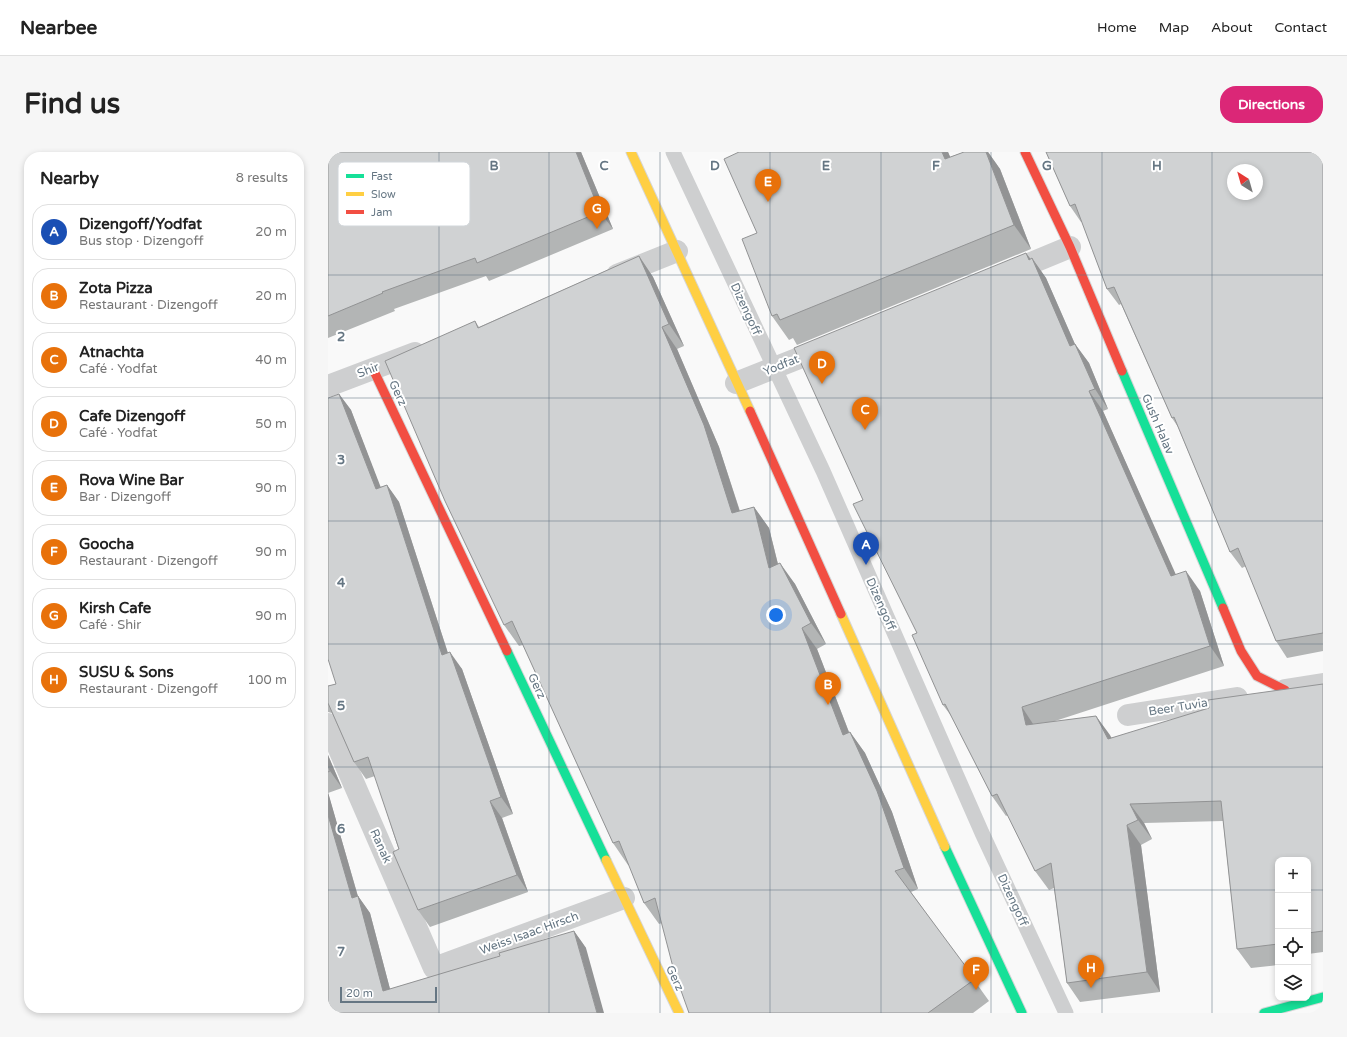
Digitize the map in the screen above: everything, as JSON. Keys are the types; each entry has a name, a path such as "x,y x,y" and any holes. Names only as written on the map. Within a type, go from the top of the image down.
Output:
{"street":[{"path":"631,152 677,251 943,844 1022,1013"},
{"name":"Gush Halav","path":"1025,152 1070,247 1241,651 1257,676 1285,690"},
{"path":"991,280 1070,247"},
{"path":"600,281 677,251"},
{"name":"Yodfat","path":"736,383 846,338"},
{"name":"Shir","path":"328,386 432,346"},
{"name":"Gerz","path":"373,369 679,1013"},
{"name":"Beer Tuvia","path":"1128,715 1323,684"},
{"name":"Ranak","path":"328,724 434,968"},
{"name":"Weiss Isaac Hirsch","path":"434,968 624,898"},
{"path":"1264,1013 1323,997"}],"lane":[{"name":"Dizengoff","path":"673,152 823,471 982,833 1066,1013"}],"building":[{"path":"328,152 576,152 600,212 477,263 475,258 382,292 383,293 328,316"},
{"path":"739,152 942,152 945,159 964,152 986,152 1014,225 780,320 777,314 772,316 742,239 757,233 724,159"},
{"path":"1046,152 1323,152 1323,633 1276,641 1238,548 1230,552 1174,417 1172,418 1114,287 1107,289 1075,204 1070,206"},
{"path":"1026,253 1029,260 1032,258 1070,346 1075,344 1095,389 1089,391 1171,576 1186,571 1210,646 1022,707 1026,725 1096,716 1108,739 1209,708 1208,700 1323,684 1323,931 1311,933 1311,857 1275,857 1275,944 1237,949 1221,801 1130,804 1138,820 1127,825 1147,972 1067,983 1051,863 1035,871 997,794 992,796 945,704 943,705 912,635 917,633 853,504 863,500 794,348"},
{"path":"639,256 669,324 662,327 704,425 732,513 754,507 769,568 780,563 811,623 802,628 843,735 850,732 877,791 904,868 895,871 975,979 928,1013 689,1013 674,971 655,898 644,903 619,841 613,843 512,621 504,625 445,501 385,361 475,321 478,328"},
{"path":"339,394 376,489 387,485 442,655 450,652 501,797 490,801 517,875 418,910 393,852 399,849 368,757 354,762 328,703 328,686 336,684 328,659 328,398"},
{"path":"328,815 352,898 358,896 383,991 500,956 499,953 574,931 597,1013 328,1013"}],"traffic: fast":[{"path":"1122,371 1223,608"},
{"path":"507,651 606,860"},
{"path":"945,847 1022,1013"},
{"path":"1264,1013 1323,997"}],"traffic: slow":[{"path":"631,152 750,411"},
{"path":"841,614 945,847"},
{"path":"606,860 679,1013"}],"traffic: jam":[{"path":"1025,152 1070,247 1122,371"},
{"path":"373,369 507,651"},
{"path":"750,411 841,614"},
{"path":"1223,608 1241,651 1257,676 1285,690"}],"place":[{"name":"Rova Wine Bar","path":"768,202"},
{"name":"Kirsh Cafe","path":"597,229"},
{"name":"Cafe Dizengoff","path":"822,384"},
{"name":"Atnachta","path":"865,430"},
{"name":"Dizengoff/Yodfat","path":"866,565"},
{"name":"Zota Pizza","path":"828,705"},
{"name":"SUSU & Sons","path":"1091,988"},
{"name":"Goocha","path":"976,990"}]}
